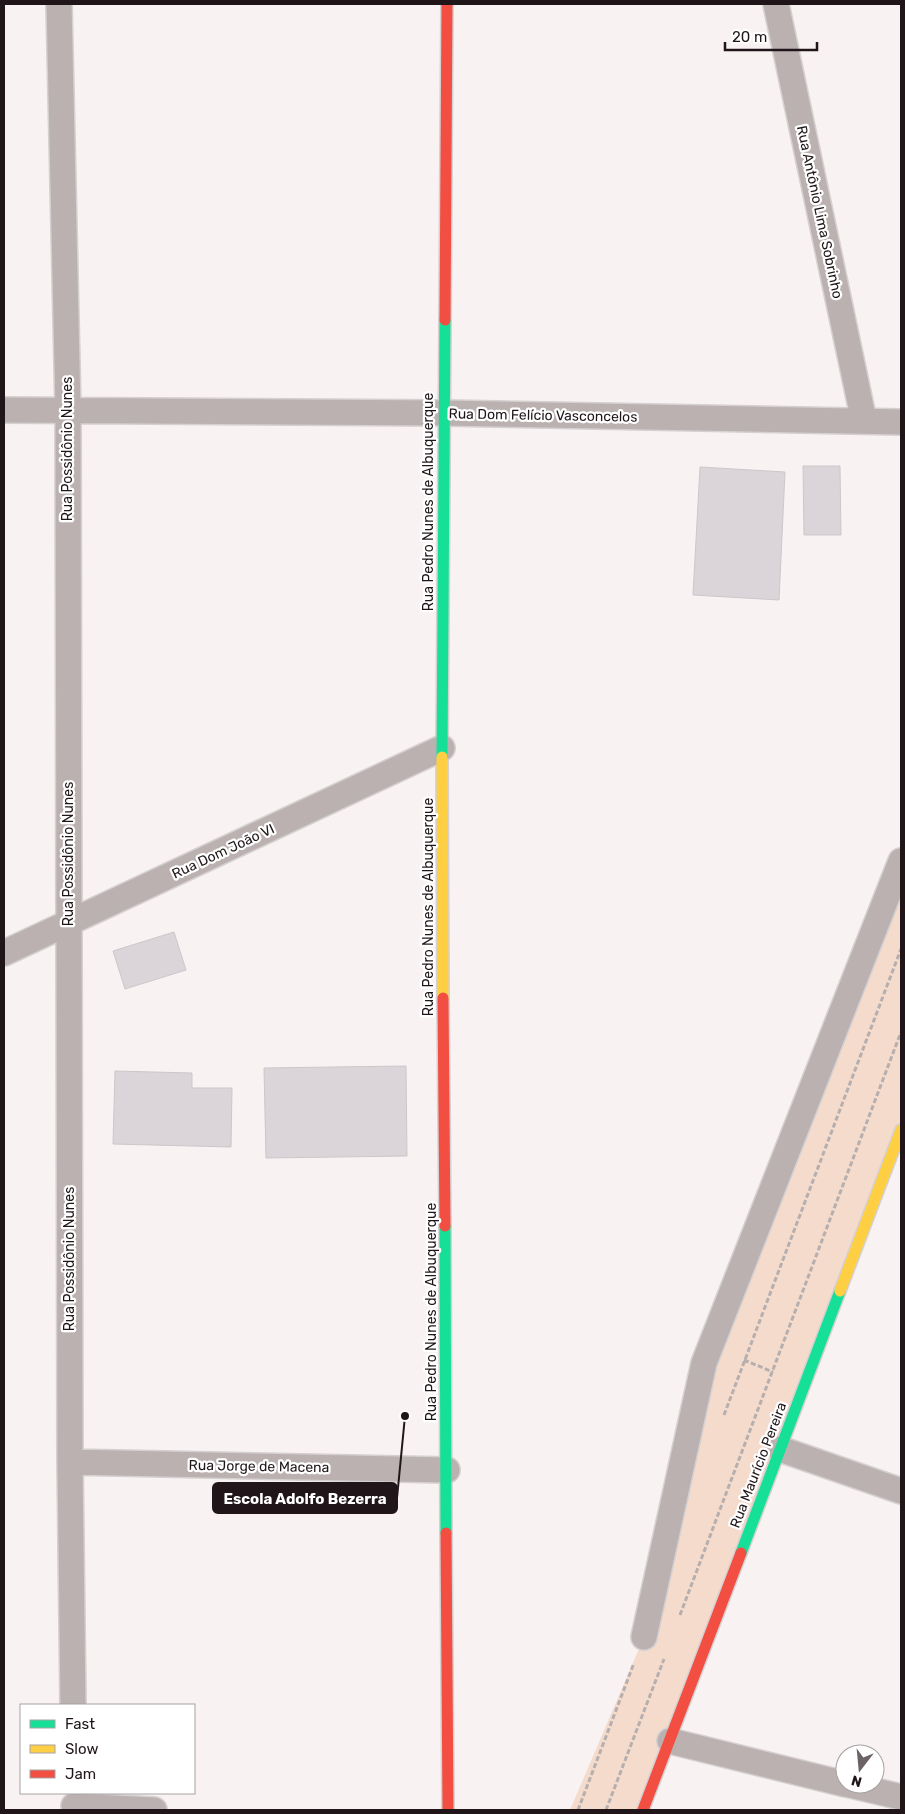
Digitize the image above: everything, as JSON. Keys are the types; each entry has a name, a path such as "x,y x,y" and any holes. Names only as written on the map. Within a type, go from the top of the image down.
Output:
{"street":[{"name":"Rua Possidônio Nunes","path":"59,4 68,410 70,1462 73,1704"},
{"name":"Rua Pedro Nunes de Albuquerque","path":"447,4 442,748 448,1810"},
{"name":"Rua Antônio Lima Sobrinho","path":"776,4 864,421"},
{"name":"Rua Dom Felício Vasconcelos","path":"4,410 444,413 901,422"},
{"name":"Rua Dom João VI","path":"4,953 442,748"},
{"path":"644,1637 704,1363 901,860"},
{"name":"Rua Maurício Pereira","path":"643,1810 780,1449 890,1171 901,1130"},
{"path":"780,1449 901,1491"},
{"name":"Rua Jorge de Macena","path":"70,1462 447,1470"},
{"path":"670,1742 835,1781"},
{"path":"885,1793 901,1797"},
{"path":"74,1803 154,1810"}],"path":[{"path":"724,1416 901,948"},
{"path":"678,1621 901,1032"},
{"path":"744,1360 806,1383"},
{"path":"578,1810 644,1637 668,1649 606,1810"}],"shaded area":[{"path":"901,861 901,1130 643,1810 570,1810 644,1637 704,1363"}],"building":[{"path":"803,466 840,466 841,535 804,535"},
{"path":"700,467 785,472 779,600 693,595"},
{"path":"174,932 186,970 125,989 113,951"},
{"path":"406,1066 407,1156 266,1158 264,1068"},
{"path":"115,1071 192,1073 192,1088 232,1088 231,1147 113,1144"}],"traffic: fast":[{"path":"442,757 445,320"},
{"path":"445,1226 446,1533"},
{"path":"741,1553 840,1291"}],"traffic: slow":[{"path":"442,757 443,998"},
{"path":"840,1291 901,1130"}],"traffic: jam":[{"path":"445,320 447,4"},
{"path":"443,998 445,1226"},
{"path":"446,1533 448,1810"},
{"path":"643,1810 741,1553"}],"place":[{"name":"Escola Adolfo Bezerra","path":"405,1416"}]}
